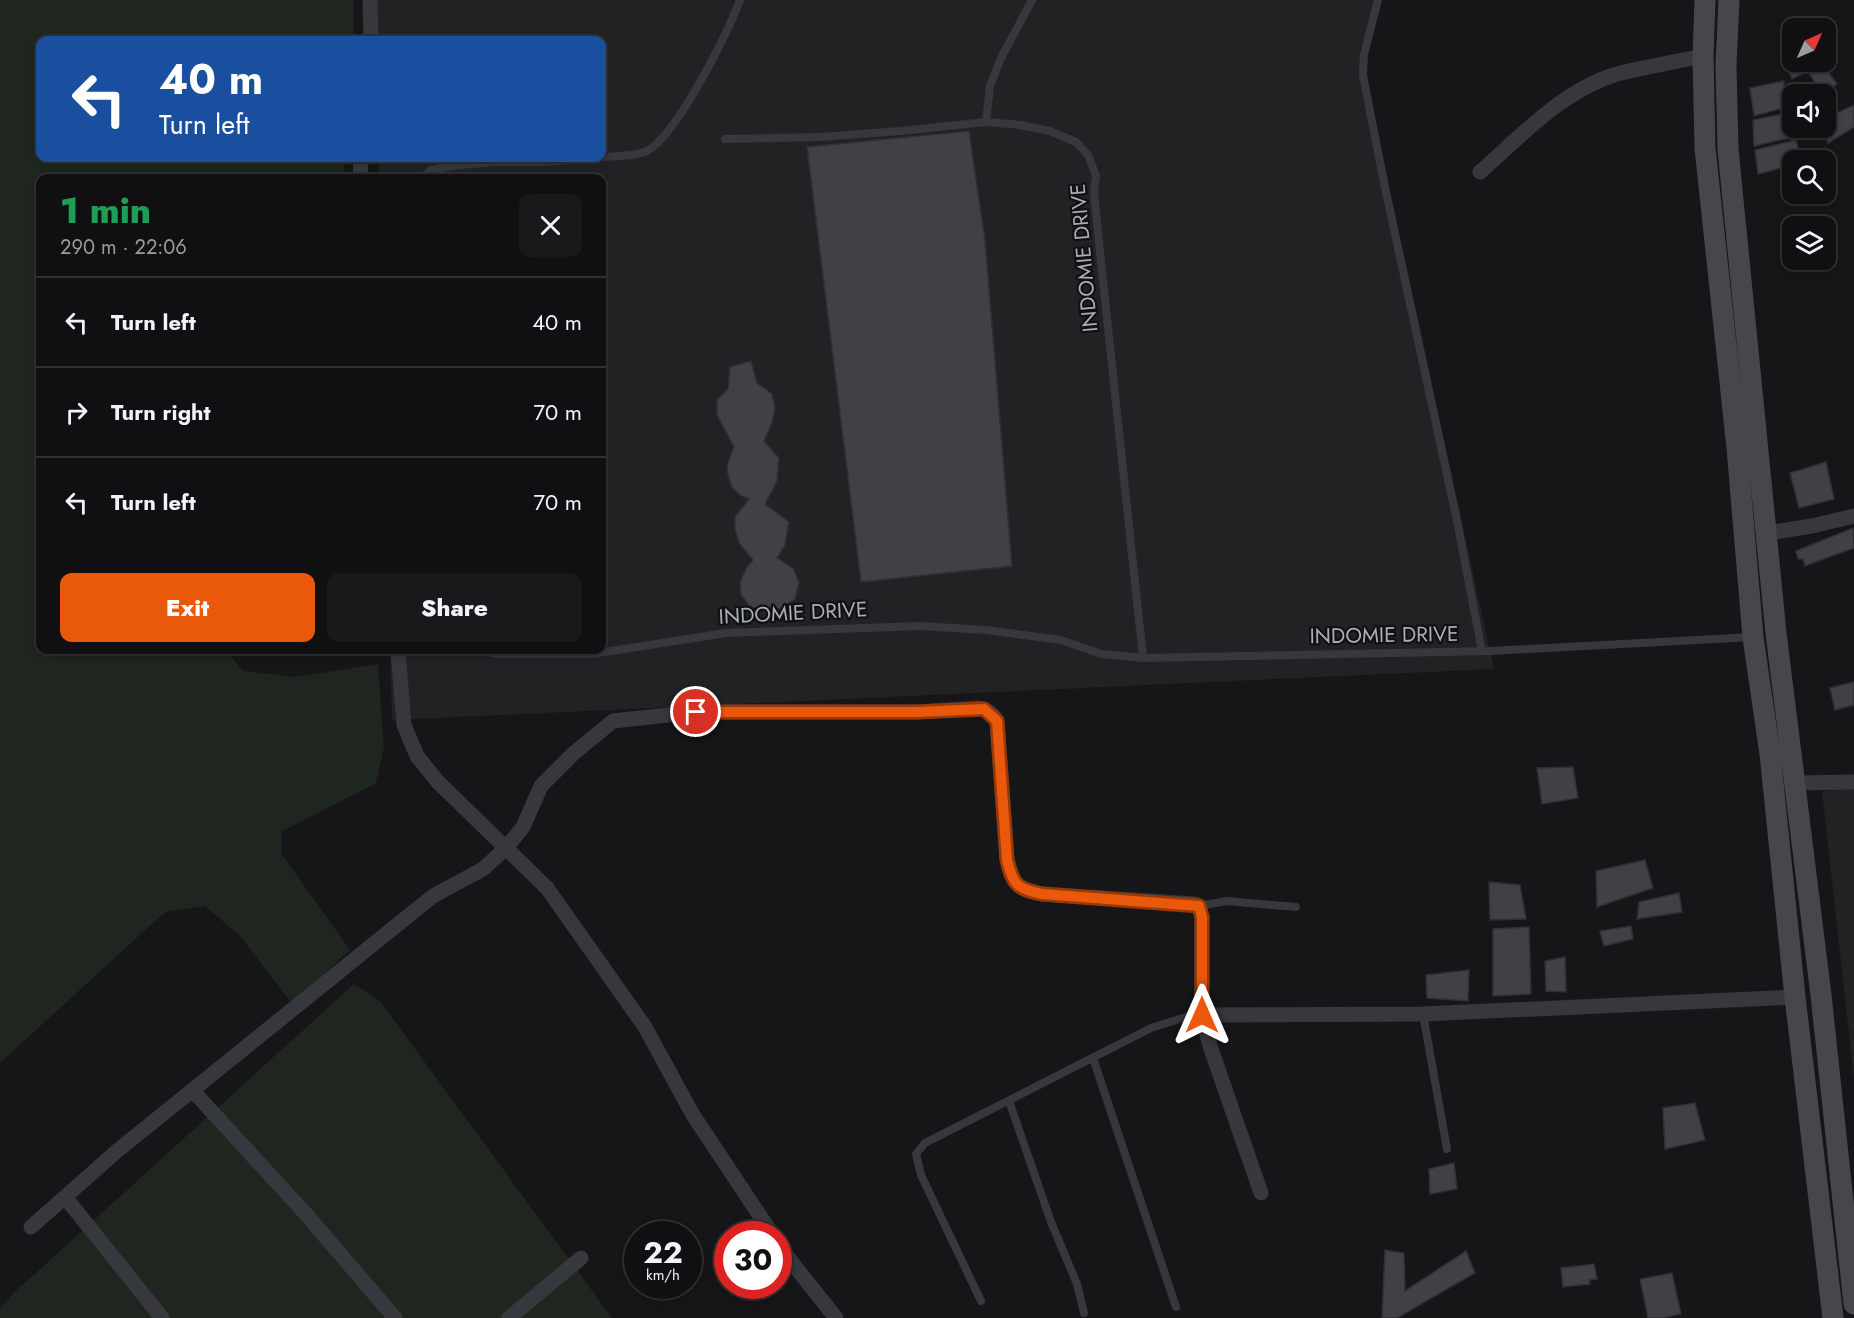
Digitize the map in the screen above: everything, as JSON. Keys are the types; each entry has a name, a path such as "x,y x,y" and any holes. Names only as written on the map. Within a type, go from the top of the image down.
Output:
{"main road":[{"path":"1705,0 1703,56 1705,148 1737,448 1753,636 1770,754 1833,1318"},
{"path":"1729,0 1726,65 1728,148 1776,633 1848,1204 1854,1305"}],"street":[{"path":"370,0 371,36"},
{"path":"1480,172 1550,111 1576,92 1616,75 1703,56"},
{"path":"1767,533 1854,516"},
{"path":"398,654 404,725 417,756 438,782 547,888 645,1027 693,1115 763,1221"},
{"path":"31,1227 117,1151 433,896 483,869 506,848 523,827 541,786 574,753 613,721 696,712 917,712 984,709 997,721 1007,860 1011,875 1020,888 1042,894 1199,906 1202,917 1202,1015 1210,1046 1262,1193"},
{"path":"1795,783 1854,782"},
{"path":"1202,1015 1423,1014 1796,997"},
{"path":"192,1090 305,1214 395,1318"},
{"path":"65,1197 162,1318"},
{"path":"509,1318 581,1258"},
{"path":"792,1263 836,1318"}],"lane":[{"path":"606,157 637,154 660,142 676,120 714,56 729,29 740,0"},
{"path":"986,122 990,86 1001,58 1032,0"},
{"name":"INDOMIE DRIVE","path":"1378,0 1364,54 1363,75 1457,521 1482,651"},
{"name":"INDOMIE DRIVE","path":"725,139 820,137 986,122 1050,131 1076,142 1088,155 1096,176 1094,192 1143,658"},
{"path":"426,174 431,170 452,166 493,162 544,162"},
{"name":"INDOMIE DRIVE","path":"606,652 726,633 919,626 986,630 1061,640 1101,654 1143,658 1482,651 1776,633"},
{"name":"INDOMIE DRIVE","path":"498,654 592,654"},
{"path":"1199,906 1227,901 1296,907"},
{"path":"1423,1014 1447,1149"},
{"path":"981,1301 921,1175 916,1154 925,1143 1157,1025 1189,1016 1202,1015"},
{"path":"1093,1058 1176,1307"},
{"path":"1009,1101 1051,1222 1077,1284 1084,1313"}],"shaded area":[{"path":"0,0 353,0 354,36 36,36 36,162 345,162 344,174 36,174 36,654 229,654 243,671 295,677 378,664 384,748 376,783 281,832 281,853 350,950 292,1004 240,936 205,906 165,912 0,1063"},
{"path":"375,0 1377,0 1360,51 1494,669 392,720 390,654 606,654 606,174 379,174 379,162 606,162 606,36 376,36"},
{"path":"1854,789 1854,1079 1822,791"},
{"path":"354,984 380,1001 612,1318 0,1318 0,1308 18,1289"}],"building":[{"path":"1790,72 1806,72 1792,79"},
{"path":"1809,72 1828,72 1837,84 1836,85 1815,84"},
{"path":"1784,81 1782,108 1754,116 1750,88"},
{"path":"1854,105 1854,127 1828,143 1826,138 1836,138 1836,113"},
{"path":"1782,114 1782,138 1789,138 1754,146 1753,120"},
{"path":"969,131 985,240 1012,566 861,582 807,147"},
{"path":"1796,140 1798,150 1782,150 1782,168 1758,174 1755,150"},
{"path":"751,361 757,383 772,394 775,408 772,423 764,441 779,458 777,481 765,504 789,522 785,545 777,558 793,568 799,582 795,599 782,608 766,612 750,606 741,595 740,582 753,560 739,543 735,529 735,517 749,499 740,495 732,487 727,465 734,447 717,415 717,400 728,389 730,367"},
{"path":"1826,462 1834,499 1799,508 1790,473"},
{"path":"1853,528 1854,548 1805,566 1803,559 1798,559 1796,551"},
{"path":"1854,682 1854,705 1835,710 1830,688"},
{"path":"1573,767 1578,798 1542,804 1537,768"},
{"path":"1645,860 1653,888 1597,907 1596,871"},
{"path":"1489,882 1520,885 1526,919 1490,920"},
{"path":"1679,893 1682,912 1637,919 1639,902"},
{"path":"1631,926 1633,939 1604,946 1600,931"},
{"path":"1529,927 1531,994 1493,996 1493,929"},
{"path":"1565,957 1566,992 1546,991 1545,961"},
{"path":"1469,970 1468,1001 1427,998 1426,975"},
{"path":"1695,1103 1705,1140 1665,1149 1663,1108"},
{"path":"1454,1163 1457,1189 1430,1194 1429,1169"},
{"path":"1385,1250 1404,1253 1405,1291 1466,1251 1475,1273 1397,1318 1382,1318"},
{"path":"1594,1264 1597,1279 1589,1280 1590,1284 1563,1287 1561,1268"},
{"path":"1672,1273 1681,1314 1648,1318 1640,1279"}],"route":[{"path":"696,712 917,712 984,709 997,721 1007,860 1014,882 1020,888 1042,894 1199,906 1202,917 1202,1015"}]}
